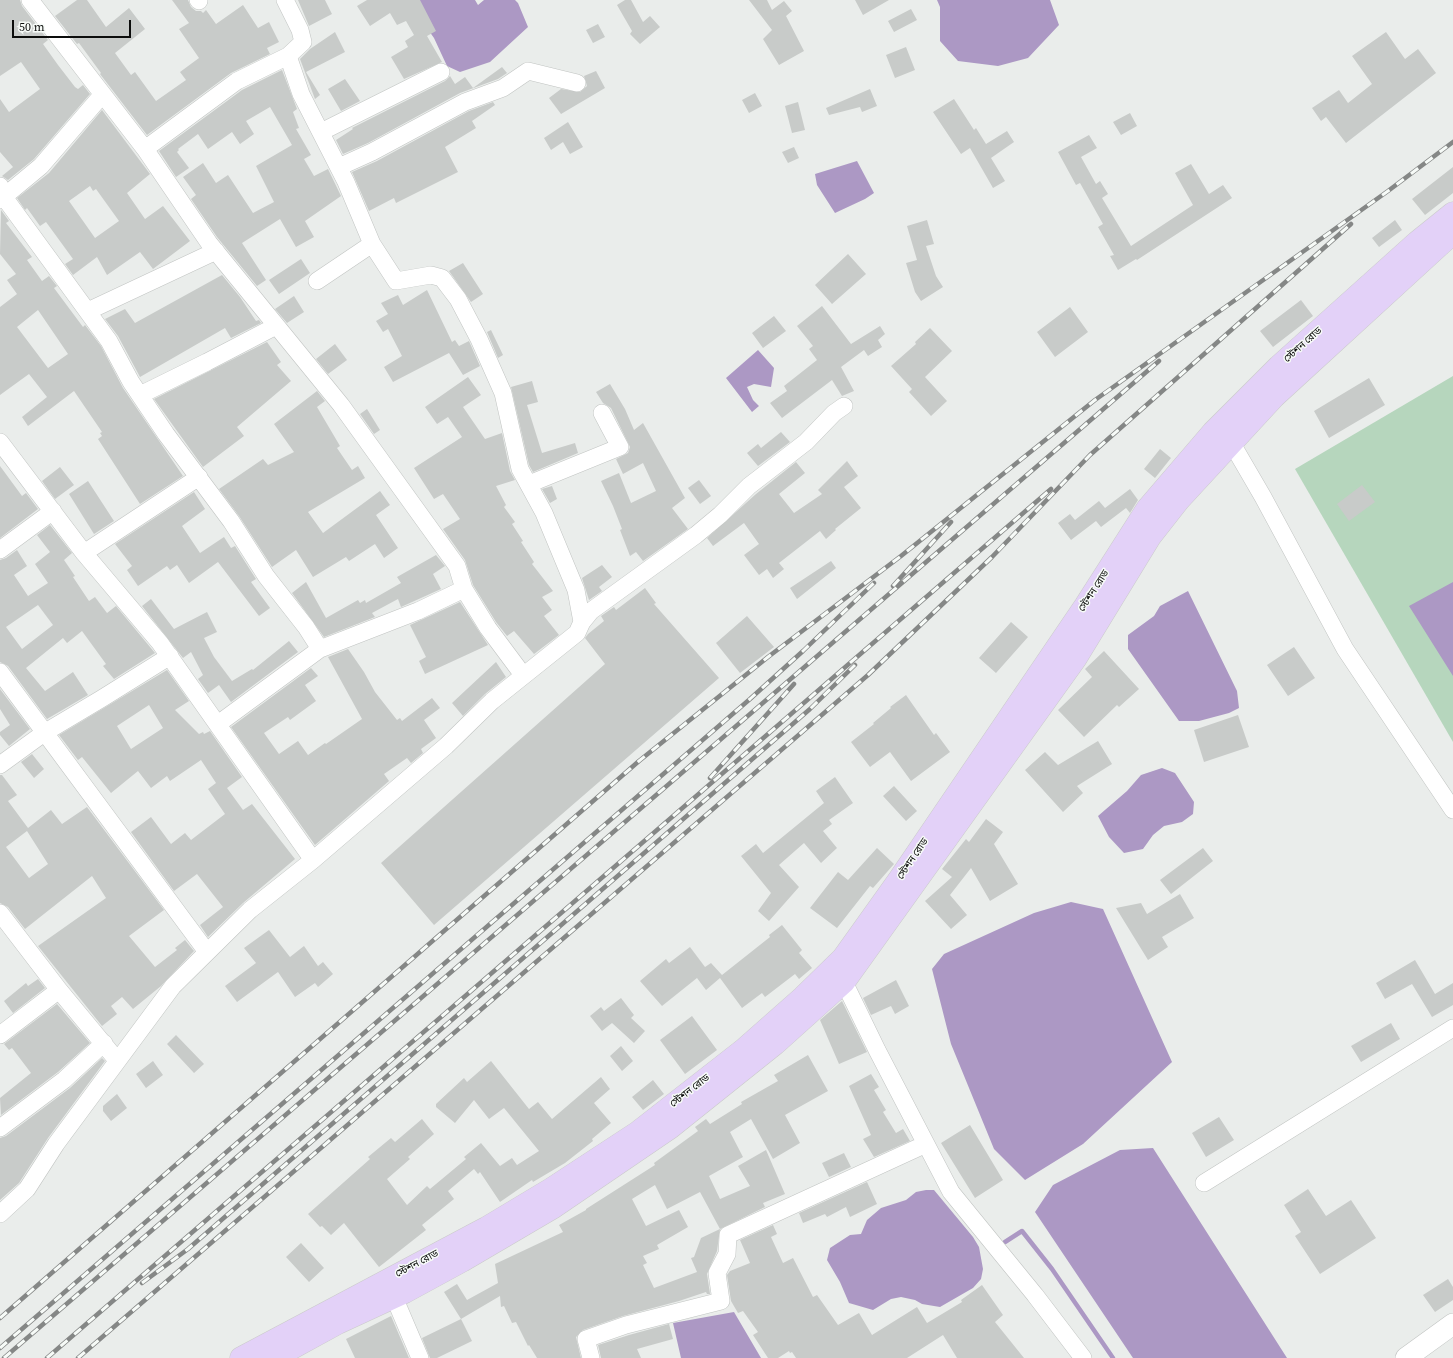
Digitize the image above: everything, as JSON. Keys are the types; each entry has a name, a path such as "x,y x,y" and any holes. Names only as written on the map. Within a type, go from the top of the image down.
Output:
{"main road":[{"name":"স্টেশন রোড","path":"241,1358 486,1228 551,1189 638,1132 743,1050 803,997 843,958 1085,606 1147,510 1213,432 1279,366 1417,242 1453,214"},
{"name":"স্টেশন রোড","path":"274,1358 338,1323 394,1297 462,1261 554,1207 670,1128 775,1044 844,982 1076,658 1150,537 1179,500 1274,397 1453,233"}],"street":[{"path":"30,0 145,149 216,251 340,404 457,566 464,589 488,628 523,675"},
{"path":"145,149 236,82 288,56 303,42 300,30 285,0"},
{"path":"288,56 301,94 339,167 372,244 396,281 415,276 431,275 442,278 458,299 466,317 479,339 503,393 520,469 544,513 576,590 582,622"},
{"path":"339,167 372,152 465,102 503,88 528,71 577,83"},
{"path":"321,132 441,72"},
{"path":"102,95 42,166 1,194 88,311 109,341 140,395 166,434 231,521 266,576 306,627 320,649"},
{"path":"317,281 330,274 345,260 372,244"},
{"path":"88,311 216,251"},
{"path":"140,395 276,326"},
{"path":"0,1214 27,1189 56,1144 116,1059 173,986 206,952 250,910 313,860 446,746 523,675 577,632 582,622 591,611 696,535 720,515 749,486 806,442 834,413 844,406"},
{"path":"528,484 620,446 602,413"},
{"path":"0,442 84,553 170,656 313,860"},
{"path":"1231,442 1263,496 1345,649 1453,810"},
{"path":"84,553 199,477"},
{"path":"0,550 53,511"},
{"path":"218,724 320,649 418,612 464,589"},
{"path":"0,765 44,732 101,700 170,656"},
{"path":"0,672 206,952"},
{"path":"0,913 59,990 116,1059"},
{"path":"844,982 951,1192 1035,1295 1083,1358"},
{"path":"0,1034 59,990"},
{"path":"1204,1183 1453,1028"},
{"path":"0,1128 64,1080 104,1043"},
{"path":"592,1358 586,1338 626,1325 721,1301 717,1273 727,1254 728,1235 926,1144"},
{"path":"394,1297 420,1358"},
{"path":"1406,1358 1453,1324"}],"green space":[{"path":"1453,376 1453,742 1295,469"}],"shaded area":[{"path":"398,0 475,0 478,5 484,0 515,0 518,3 528,27 490,62 460,72 447,66 434,38 412,7"},
{"path":"937,0 1050,0 1059,25 1028,58 998,66 958,61 940,41 940,7"},
{"path":"857,161 874,193 865,199 835,213 817,185 815,174"},
{"path":"758,350 774,368 771,387 754,384 747,387 753,400 759,406 752,412 726,378"},
{"path":"1453,582 1453,676 1409,606"},
{"path":"1188,591 1237,691 1239,708 1229,713 1199,721 1179,721 1128,649 1128,635 1154,616 1160,606"},
{"path":"1162,768 1175,773 1194,802 1193,814 1182,822 1164,826 1153,835 1143,849 1124,853 1109,837 1098,816 1127,791 1141,775"},
{"path":"1071,902 1103,909 1172,1062 1083,1144 1025,1180 994,1149 951,1044 932,969 944,954 1034,913"},
{"path":"1153,1148 1287,1358 1133,1358 1035,1212 1053,1185 1120,1150"},
{"path":"934,1190 973,1237 979,1247 983,1269 981,1279 973,1288 940,1307 922,1304 915,1300 901,1297 891,1299 873,1310 849,1303 840,1282 827,1260 830,1248 850,1235 861,1234 867,1220 881,1208 906,1200 916,1192"},
{"path":"734,1312 761,1358 681,1358 673,1323"}],"building":[{"path":"0,0 20,0 22,6 48,40 43,44 58,65 75,87 78,89 83,85 90,94 34,159 8,180 2,176 13,167 0,152 0,99 9,112 40,89 21,62 0,76"},
{"path":"77,0 87,0 106,27 129,8 145,29 115,53 131,75 135,72 156,101 186,80 180,72 199,58 179,29 189,23 172,0 188,0 191,7 196,11 201,11 203,13 206,10 216,24 243,5 258,28 269,22 279,42 267,48 270,54 231,73 147,135 100,74 101,73 79,43 77,44 55,16"},
{"path":"298,0 325,0 332,14 309,26"},
{"path":"367,0 420,0 436,31 427,36 442,62 404,79 391,57 408,47 405,41 414,35 406,21 397,25 390,13 370,26 357,6"},
{"path":"625,0 631,0 643,22 650,16 660,27 640,44 630,34 632,31 617,5"},
{"path":"749,0 767,0 772,10 784,1 792,11 786,16 804,51 779,65 763,39 772,30"},
{"path":"855,0 889,0 863,15"},
{"path":"911,9 917,20 894,32 888,21"},
{"path":"598,24 605,37 593,43 586,30"},
{"path":"335,32 345,52 306,72 320,95 315,99 300,59 310,49"},
{"path":"1386,32 1405,59 1418,49 1436,73 1346,143 1326,117 1321,121 1312,108 1339,90 1348,103 1372,84 1352,56"},
{"path":"906,47 915,70 895,78 886,55"},
{"path":"502,67 507,73 498,79 460,93 368,143 343,154 336,140 353,129 352,128 445,81 450,76 455,84 465,77 473,88"},
{"path":"282,70 297,109 293,112 299,128 296,129 311,155 304,159 314,176 328,169 341,196 305,221 314,237 296,247 280,219 242,243 266,280 257,286 217,237 191,199 196,195 183,177 203,163 216,183 228,175 253,213 274,202 256,166 292,145 270,107 246,121 254,134 240,144 232,132 208,149 198,134 178,149 179,150 177,152 189,168 176,177 159,151 242,90"},
{"path":"596,71 605,88 561,114 549,98 561,89 580,92 587,86 584,76"},
{"path":"345,79 360,101 341,111 328,89"},
{"path":"870,89 877,106 862,112 860,107 829,115 826,108"},
{"path":"755,93 762,106 749,113 742,100"},
{"path":"954,99 974,130 976,128 986,144 1007,131 1014,142 991,158 1005,181 993,188 970,148 961,154 933,112"},
{"path":"493,102 495,105 472,121 476,128 445,147 458,172 396,203 394,198 369,211 352,172 377,161 469,111"},
{"path":"798,102 805,130 792,133 785,106"},
{"path":"102,110 150,174 127,193 145,219 163,206 190,241 153,269 140,252 107,275 97,257 73,275 65,264 73,259 57,237 46,222 40,226 27,208 25,210 17,198 49,173","holes":["90,186 93,191 96,189 119,221 95,238 69,201"]},
{"path":"1130,113 1137,126 1121,135 1113,122"},
{"path":"568,122 583,147 570,154 563,142 551,150 544,138"},
{"path":"1089,135 1097,148 1081,157 1096,184 1100,181 1108,194 1102,198 1131,246 1193,205 1175,173 1191,164 1209,194 1223,185 1232,198 1137,260 1136,259 1118,270 1110,256 1114,255 1098,227 1103,224 1080,183 1076,185 1058,152"},
{"path":"794,147 799,158 788,163 782,152"},
{"path":"1453,167 1453,193 1425,215 1412,199"},
{"path":"1,210 9,221 6,223 32,257 27,260 42,281 49,276 57,286 54,288 83,327 85,325 101,346 123,388 183,476 140,504 98,439 102,436 100,433 102,432 74,391 28,426 22,417 47,397 29,374 0,395 0,307 17,294 7,280 16,274 0,254","holes":["38,310 68,354 48,368 17,327"]},
{"path":"927,220 934,244 926,246 936,276 943,287 921,301 915,292 906,263 917,260 907,226"},
{"path":"1395,220 1402,230 1379,247 1372,238"},
{"path":"848,254 866,274 832,304 815,285"},
{"path":"301,259 310,273 279,294 269,280"},
{"path":"463,263 483,294 471,302 449,271"},
{"path":"222,275 240,297 256,321 259,320 261,323 231,338 225,328 140,377 118,336 105,319 125,309 135,323"},
{"path":"427,290 452,342 455,340 459,346 469,341 480,366 463,375 449,353 393,382 384,367 402,356 388,329 383,332 376,321 388,314 381,303 398,295 403,305"},
{"path":"294,296 304,312 287,323 275,309"},
{"path":"1301,300 1313,316 1273,347 1260,331"},
{"path":"822,306 851,344 880,326 885,334 878,340 882,347 868,356 864,350 841,367 854,391 842,396 832,380 782,418 770,403 787,391 784,386 817,360 809,349 813,346 797,326"},
{"path":"1070,307 1088,332 1055,357 1037,332"},
{"path":"774,316 786,331 763,348 752,333"},
{"path":"930,328 952,351 925,377 947,401 931,416 909,392 912,389 891,366 916,344 915,342"},
{"path":"491,330 503,355 498,358 487,332"},
{"path":"267,342 281,362 277,365 291,381 237,427 244,436 203,467 154,399"},
{"path":"335,344 347,360 328,374 316,359"},
{"path":"468,377 481,395 463,407 485,439 502,433 510,471 515,480 496,486 506,505 504,507 515,522 512,524 523,541 521,542 534,562 532,564 553,591 542,597 552,610 544,616 559,635 534,654 514,631 507,636 496,622 473,585 465,560 443,529 460,519 443,494 434,499 414,468 462,437 448,417 437,424 425,407"},
{"path":"1369,378 1385,405 1329,438 1314,411"},
{"path":"532,381 538,402 527,405 542,453 575,443 578,453 533,472 529,465 511,387"},
{"path":"610,384 625,409 634,430 643,423 685,498 672,508 688,529 643,561 636,552 630,556 620,530 622,529 601,481 619,473 631,503 656,491 643,463 623,474 616,459 628,453 630,447 611,408 603,403 596,392"},
{"path":"317,391 325,401 317,407 340,446 337,448 352,470 358,466 365,478 308,512 323,533 380,491 390,505 376,515 398,548 384,558 375,544 349,561 346,557 313,577 296,550 272,567 239,516 219,489 263,459 268,465 294,452 274,424"},
{"path":"367,409 380,430 374,434 360,414"},
{"path":"781,432 790,442 758,466 747,453 758,444 761,448"},
{"path":"1160,449 1171,458 1155,478 1144,469"},
{"path":"847,461 858,476 844,487 861,508 835,529 836,530 826,539 820,531 779,563 784,569 773,578 767,569 759,575 744,555 759,544 744,523 713,546 707,538 756,494 796,462 805,473 779,494 794,513 822,494 818,490"},
{"path":"0,466 22,496 26,493 38,509 0,538"},
{"path":"60,467 74,485 55,499 42,481"},
{"path":"699,480 711,496 700,504 688,488"},
{"path":"88,481 114,521 94,534 69,494"},
{"path":"1362,485 1375,502 1349,521 1337,504"},
{"path":"552,486 557,499 550,503 542,489"},
{"path":"1130,489 1138,500 1130,513 1126,508 1101,527 1096,521 1071,540 1058,523 1070,514 1075,520 1099,501 1105,508"},
{"path":"194,492 205,509 182,526 200,553 224,537 231,548 235,546 256,579 251,582 270,608 259,616 218,562 189,583 177,565 170,570 167,566 138,586 127,570 132,566 115,544"},
{"path":"50,525 72,553 64,560 89,601 95,597 107,613 116,606 155,653 114,679 103,666 106,664 82,631 67,643 63,638 26,668 45,691 73,672 88,695 47,719 8,666 0,662 0,560 6,558 17,550 27,566 14,575 28,596 48,583 35,564 50,552 37,535","holes":["38,605 53,625 22,649 6,627"]},
{"path":"436,555 445,566 433,574 441,589 401,607 398,599 372,613 375,617 324,637 292,593 306,582 326,618 358,600 360,603 365,600 366,603 401,583 397,577"},
{"path":"831,561 836,568 797,599 790,588"},
{"path":"602,565 612,577 599,587 602,591 589,600 582,578"},
{"path":"645,588 656,603 654,604 719,678 434,925 381,863 605,664 585,638 604,621 601,616 614,607 616,610"},
{"path":"151,599 174,629 207,612 217,632 204,638 214,657 232,681 252,669 253,670 289,641 298,652 231,702 219,685 208,693 198,679 203,675 191,652 183,658 142,606"},
{"path":"460,602 488,645 425,674 419,661 426,657 410,625"},
{"path":"747,616 774,647 740,673 716,643"},
{"path":"1011,622 1028,637 996,673 979,658"},
{"path":"1294,647 1315,678 1288,696 1267,665"},
{"path":"348,649 364,672 375,692 397,720 400,718 402,721 432,698 440,708 424,720 436,738 421,749 423,753 411,763 407,758 384,774 389,781 315,845 231,727 311,668 318,676 305,685 316,701 290,720 288,717 264,733 279,754 298,741 308,755 325,743 326,744 362,719 328,657"},
{"path":"1104,651 1139,689 1119,707 1117,705 1084,737 1058,710 1092,677 1085,669"},
{"path":"496,662 506,677 485,694 463,716 452,703"},
{"path":"167,670 189,701 175,710 199,734 203,732 204,734 210,731 242,777 227,788 243,810 252,804 295,859 243,903 208,937 200,925 223,907 197,874 174,891 131,832 151,817 171,844 185,833 191,840 225,814 208,789 216,783 201,760 170,781 167,776 151,788 138,771 111,793 82,757 78,760 59,735","holes":["149,705 163,728 131,749 117,726"]},
{"path":"0,689 30,729 9,746 0,735 0,732 10,725 0,709"},
{"path":"906,695 934,735 936,733 950,752 911,781 890,752 870,767 851,742 874,724 873,723 891,708 890,707"},
{"path":"1238,715 1249,747 1204,762 1194,730"},
{"path":"1098,741 1112,764 1077,786 1083,793 1063,812 1025,770 1045,752 1058,765"},
{"path":"32,754 44,769 34,778 21,762"},
{"path":"0,775 2,775 17,795 8,801 28,828 51,810 62,824 87,807 164,910 129,936 155,967 177,950 175,948 185,940 194,951 161,986 133,1009 122,997 111,1006 117,1014 102,1026 38,946 106,898 92,876 25,929 8,907 0,903","holes":["27,831 48,864 29,878 6,847"]},
{"path":"835,777 853,803 829,820 832,824 823,831 837,848 821,863 804,843 779,865 799,887 769,921 758,911 771,893 741,856 756,844 763,853 824,803 816,791"},
{"path":"894,786 917,811 906,821 883,796"},
{"path":"986,819 1003,832 994,844 1018,884 990,901 971,868 950,895 967,915 951,929 925,901 952,877 942,869 966,839 969,842"},
{"path":"877,848 894,864 873,888 870,886 837,928 810,908 838,872 848,880"},
{"path":"1203,848 1213,861 1171,894 1160,880"},
{"path":"1180,894 1194,918 1162,937 1168,947 1148,960 1116,908 1141,903 1147,914"},
{"path":"782,925 802,950 799,953 812,968 799,979 795,974 765,997 762,993 742,1008 720,978 706,990 697,978 662,1006 640,981 666,959 669,963 690,947 705,967 711,963 722,975 770,937 769,935"},
{"path":"269,930 290,957 304,946 318,966 323,962 333,974 318,987 315,983 295,997 278,972 237,1002 225,986 256,963 244,948"},
{"path":"1415,960 1435,994 1453,983 1453,1005 1432,1017 1412,984 1385,999 1376,983"},
{"path":"38,979 45,988 13,1013 4,1001 26,983 28,986"},
{"path":"896,980 909,1006 895,1014 891,1006 871,1015 863,998"},
{"path":"621,998 634,1015 631,1018 645,1031 634,1043 612,1023 602,1031 590,1016 601,1007 604,1011"},
{"path":"842,1001 867,1052 839,1064 820,1020"},
{"path":"57,1004 90,1043 58,1072 1,1115 0,1098 31,1073 12,1048 9,1050 4,1044"},
{"path":"692,1016 717,1050 685,1074 660,1040"},
{"path":"1391,1023 1400,1039 1361,1062 1351,1046"},
{"path":"176,1035 204,1064 194,1073 167,1044"},
{"path":"621,1046 633,1061 622,1071 610,1056"},
{"path":"808,1055 828,1091 785,1115 800,1143 773,1159 751,1119 730,1132 743,1157 709,1176 720,1199 750,1186 738,1166 766,1150 785,1194 763,1203 765,1207 720,1229 717,1251 707,1274 710,1294 707,1294 706,1292 623,1316 583,1330 576,1337 581,1358 537,1358 529,1345 528,1346 516,1322 512,1323 504,1306 501,1307 500,1296 461,1319 444,1292 457,1284 467,1300 498,1283 495,1264 563,1232 559,1225 586,1210 655,1165 654,1163 698,1131 695,1127 706,1119 710,1124 742,1104 741,1102 778,1081 774,1075","holes":["655,1185 667,1209 700,1192 720,1229 701,1238 694,1257 691,1258 697,1272 654,1288 643,1265 647,1263 643,1256 659,1249 657,1245 688,1227 679,1210 646,1226 632,1199"]},
{"path":"102,1058 105,1061 48,1138 19,1183 0,1200 0,1138 6,1136 70,1088"},
{"path":"153,1061 163,1075 146,1088 136,1074"},
{"path":"491,1061 529,1109 538,1102 552,1119 601,1077 610,1089 594,1103 611,1123 592,1139 593,1141 565,1163 533,1182 532,1180 500,1202 480,1172 478,1174 474,1169 448,1191 454,1199 422,1225 426,1230 379,1267 344,1223 331,1235 322,1226 320,1227 308,1214 370,1159 368,1157 391,1138 395,1142 422,1119 434,1134 408,1157 410,1159 387,1179 407,1205 427,1186 430,1189 466,1159 464,1157 481,1143 500,1166 512,1158 517,1165 539,1151 504,1108 489,1119 474,1100 455,1123 436,1107 436,1104 464,1078 467,1082"},
{"path":"871,1074 879,1087 874,1090 886,1110 883,1112 896,1133 903,1129 910,1141 874,1157 863,1139 871,1135 849,1086"},
{"path":"653,1080 664,1094 643,1110 632,1097"},
{"path":"117,1094 127,1108 111,1121 103,1111 103,1106"},
{"path":"1219,1117 1234,1140 1206,1157 1192,1133"},
{"path":"970,1125 1003,1180 975,1198 941,1143"},
{"path":"844,1153 851,1167 829,1177 822,1163"},
{"path":"867,1182 877,1204 850,1217 846,1207 827,1217 825,1214 803,1223 799,1213"},
{"path":"1308,1189 1326,1216 1351,1200 1376,1238 1320,1274 1295,1236 1301,1232 1284,1205"},
{"path":"773,1225 777,1234 771,1237 783,1263 793,1258 813,1297 817,1295 838,1325 859,1313 872,1335 917,1307 927,1323 962,1302 961,1300 982,1285 1003,1315 995,1322 1024,1358 957,1358 943,1335 907,1358 796,1358 792,1352 790,1353 789,1351 778,1358 768,1358 753,1335 758,1332 743,1311 738,1313 731,1301 727,1275 730,1271 750,1263 740,1240"},
{"path":"301,1243 324,1268 309,1282 286,1257"},
{"path":"1448,1279 1453,1287 1453,1300 1435,1312 1423,1295"},
{"path":"391,1316 409,1358 355,1358 346,1339"},
{"path":"461,1319 472,1341 437,1358 430,1358 422,1338"},
{"path":"669,1324 673,1339 637,1349 641,1358 601,1358 598,1345"}],"waterway":[{"path":"1005,1242 1022,1231 1052,1269 1113,1358"}],"railway":[{"path":"0,1318 639,761 768,657 901,556 1095,400 1388,191 1453,142"},
{"path":"78,1358 868,675 992,557 1090,455 1351,224"},
{"path":"4,1358 1159,361"},
{"path":"47,1358 1051,489"},
{"path":"893,586 951,522"},
{"path":"0,1348 750,699 874,583"},
{"path":"142,1283 188,1249 810,709 855,665"},
{"path":"710,778 794,684"}]}
